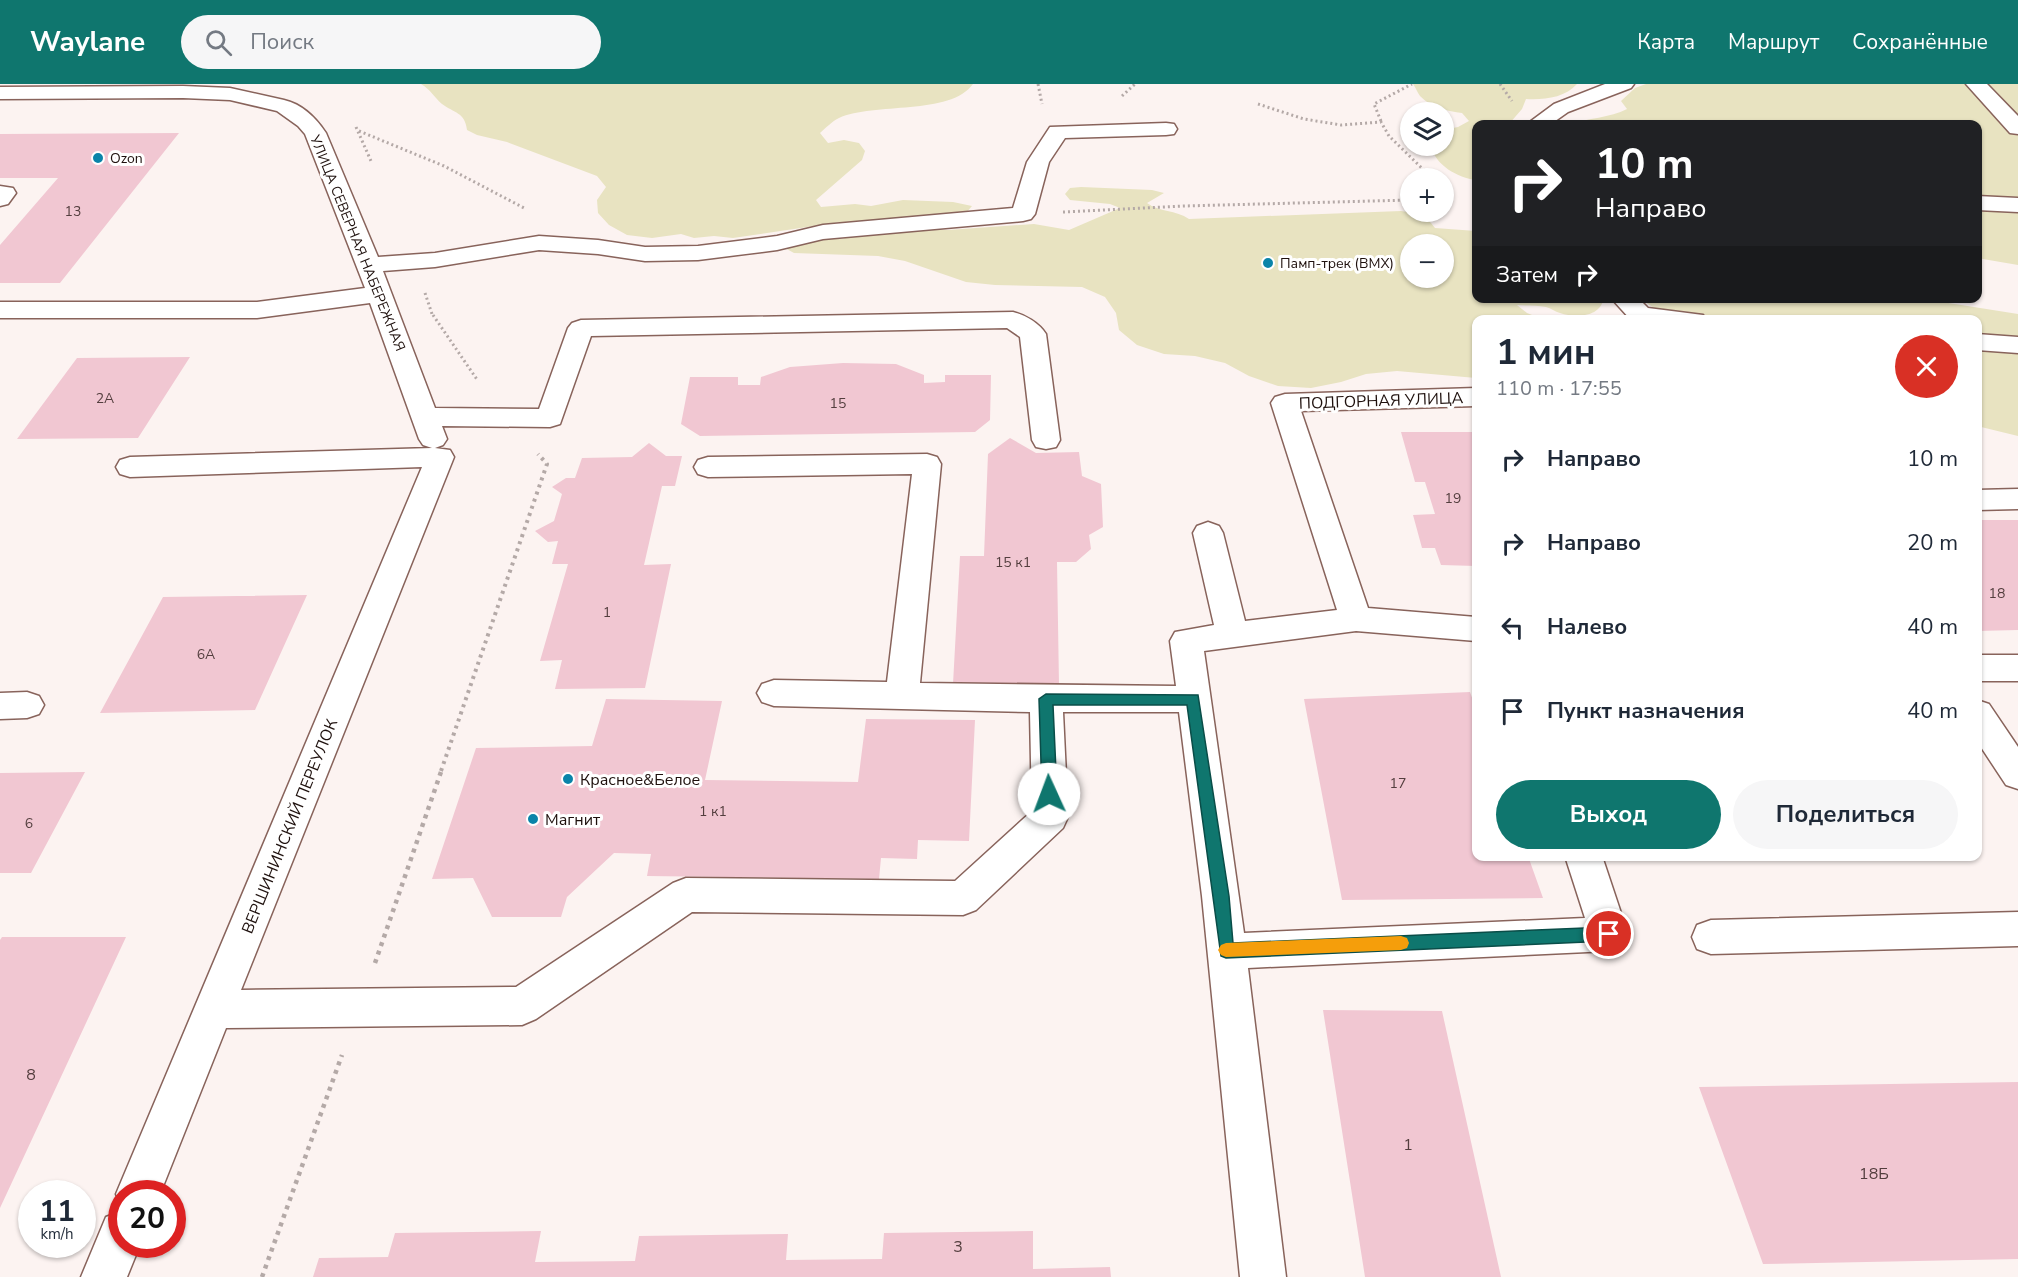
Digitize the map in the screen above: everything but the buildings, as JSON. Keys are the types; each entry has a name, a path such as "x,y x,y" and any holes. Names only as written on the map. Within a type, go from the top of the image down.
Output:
{"street":[{"path":"1544,120 1562,108 1624,84"},
{"path":"1976,84 2018,128"},
{"name":"УЛИЦА СЕВЕРНАЯ НАБЕРЕЖНАЯ","path":"0,93 206,93 251,98 284,105 306,121 315,132 369,265 440,458"},
{"path":"369,265 435,260 539,243 598,247 645,254 698,253 777,243 823,232 1023,214 1038,162 1059,132 1166,129"},
{"path":"0,193 5,193 0,199"},
{"path":"1982,203 2018,206"},
{"path":"0,310 257,310 379,294"},
{"path":"1628,303 1641,315"},
{"path":"425,417 550,418 580,328 1013,320 1033,334 1046,440"},
{"path":"1982,342 2018,345"},
{"name":"ПОДГОРНАЯ УЛИЦА","path":"1356,619 1285,403 1472,397"},
{"path":"130,467 440,458"},
{"name":"ВЕРШИНИНСКИЙ ПЕРЕУЛОК","path":"144,1180 440,458"},
{"path":"708,467 927,464 902,696"},
{"path":"1982,500 2018,499"},
{"path":"1208,532 1232,635"},
{"path":"1263,1277 1221,896 1185,640 1356,619 1472,628"},
{"path":"1982,668 2018,668"},
{"path":"774,693 1046,699 1193,699"},
{"path":"213,1009 522,1006 686,894 963,898 1050,817 1046,699"},
{"path":"1982,721 2018,776"},
{"path":"1226,951 1609,934 1584,861"},
{"path":"1711,937 2018,929"},
{"path":"104,1277 112,1258"}],"path":[{"path":"1038,84 1043,112"},
{"path":"1412,84 1374,104 1376,113 1389,136 1422,168"},
{"path":"1258,104 1304,119 1341,125 1381,122"},
{"path":"358,130 412,150 459,172 532,213"},
{"path":"1023,214 1184,206 1400,200"},
{"path":"262,1277 359,1008 547,464 503,418 432,315"}],"shaded area":[{"path":"421,84 973,84 962,94 947,101 854,113 834,121 820,133 828,143 844,140 859,143 865,151 862,160 816,200 821,207 855,204 871,206 903,200 953,202 972,206 966,213 868,224 841,222 733,238 714,236 694,238 681,234 652,238 627,235 609,225 598,213 597,200 606,187 597,176 507,142 477,135 467,130 461,116 442,104"},
{"path":"1413,84 1577,84 1560,95 1526,99 1522,109 1512,120 1472,120 1472,179 1454,172 1454,168 1446,168 1435,156 1454,156 1454,128 1469,121 1462,113 1454,112 1454,102 1428,102 1420,96"},
{"path":"1646,84 2018,84 2018,265 1982,259 1982,120 1587,120 1627,109 1621,101 1635,88"},
{"path":"1070,188 1152,190 1164,193 1147,203 1189,219 1400,211 1400,222 1430,222 1435,228 1472,231 1472,303 1603,303 1598,309 1586,315 1569,315 1546,307 1517,305 1532,315 1472,315 1472,378 1397,371 1366,374 1311,388 1278,386 1249,376 1225,363 1195,356 1164,354 1137,345 1119,330 1116,313 1105,297 1082,287 966,282 905,261 878,256 794,253 783,247 817,237 841,239 900,228 948,230 1034,224 1069,230 1120,208 1110,204 1070,200 1065,194"},
{"path":"1647,303 1949,303 2018,314 2018,436 1982,427 1982,315 1669,315 1661,313"}],"slow traffic":[{"path":"1226,950 1401,943"}],"place":[{"name":"Ozon","path":"98,158"},
{"name":"Памп-трек (BMX)","path":"1268,263"},
{"name":"Красное&Белое","path":"568,779"},
{"name":"Магнит","path":"533,819"}],"route":[{"path":"1049,794 1046,699 1193,699 1221,896 1226,951 1609,934"}]}
